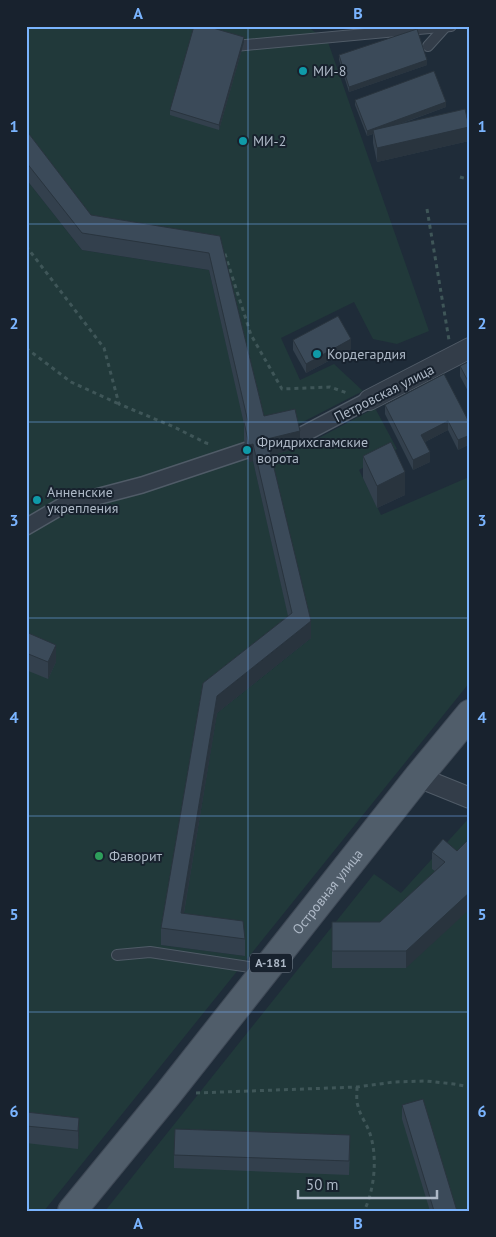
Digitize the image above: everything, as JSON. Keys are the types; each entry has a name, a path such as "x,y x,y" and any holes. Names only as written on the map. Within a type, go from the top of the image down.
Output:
{"main road":[{"name":"Островная улица","path":"72,1211 167,1095 470,714"}],"street":[{"name":"Петровская улица","path":"298,437 461,353"},
{"path":"26,527 62,506 142,485 247,450"},
{"path":"418,777 470,798"}],"lane":[{"path":"428,46 446,26"},
{"path":"235,46 452,26"},
{"path":"117,955 150,952 266,969"}],"path":[{"path":"460,177 470,180"},
{"path":"427,209 461,353"},
{"path":"26,246 104,348 119,404"},
{"path":"215,249 224,251 251,335 282,389 330,387 369,400"},
{"path":"26,348 71,382 206,443 214,444"},
{"path":"194,1093 357,1087 394,1082 426,1081 470,1087"},
{"path":"357,1087 358,1106 373,1144 374,1173 369,1201 364,1211"}],"green space":[{"path":"26,26 307,26 328,42 429,331 397,344 373,339 354,302 281,338 300,380 334,364 363,391 295,426 264,433 220,253 91,232 26,147"},
{"path":"26,179 82,250 209,270 248,439 250,462 253,461 292,631 203,701 162,945 245,956 181,930 217,713 311,638 267,456 300,448 375,408 397,449 359,470 381,515 469,477 470,474 470,682 44,1211 26,1211"},
{"path":"470,817 470,1211 105,1211 374,874 401,893"}],"building":[{"path":"194,26 206,26 244,37 219,125 170,110"},
{"path":"417,29 427,60 349,87 339,55"},
{"path":"434,71 446,102 367,131 355,100"},
{"path":"465,109 469,127 377,148 373,130"},
{"path":"26,130 91,215 220,236 264,416 295,409 300,431 267,439 311,621 217,696 181,913 243,921 245,939 161,928 203,683 292,613 253,444 249,445 244,422 248,422 209,253 82,233 26,162"},
{"path":"338,316 351,339 306,364 293,340"},
{"path":"470,361 470,385 460,366"},
{"path":"444,374 470,424 470,435 458,440 448,421 421,435 430,452 413,460 385,405"},
{"path":"391,442 405,472 377,486 363,456"},
{"path":"26,632 56,645 48,662 26,653"},
{"path":"443,839 457,851 467,841 470,844 470,892 406,951 332,951 332,922 380,922 445,862 432,852"},
{"path":"423,1099 457,1211 434,1211 402,1105"},
{"path":"26,1112 79,1118 78,1131 26,1126"},
{"path":"175,1129 350,1135 349,1161 174,1155"}],"place":[{"name":"МИ-8","path":"303,71"},
{"name":"МИ-2","path":"243,141"},
{"name":"Кордегардия","path":"317,354"},
{"name":"Фридрихсгамские ворота","path":"247,450"},
{"name":"Анненские укрепления","path":"37,500"},
{"name":"Фаворит","path":"99,856"}]}
